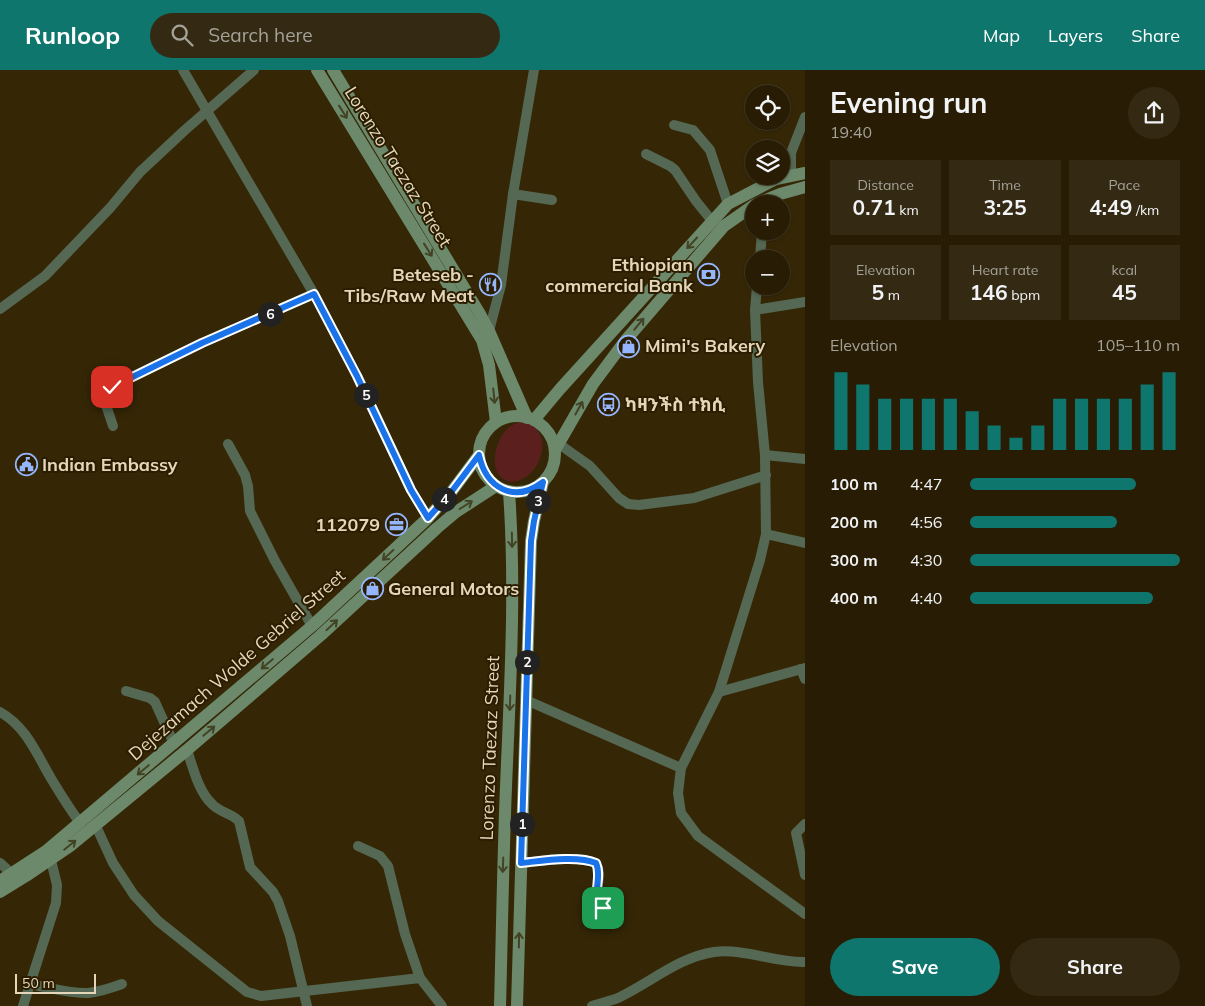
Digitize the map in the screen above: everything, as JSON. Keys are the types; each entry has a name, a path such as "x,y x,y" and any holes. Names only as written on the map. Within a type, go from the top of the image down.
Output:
{"main road":[{"path":"333,70 489,331 530,419"},
{"name":"Lorenzo Taezaz Street","path":"321,71 482,340 491,374 496,422"},
{"path":"530,419 560,389 728,204 760,187 791,175 805,173"},
{"path":"778,195 805,187"},
{"path":"557,447 544,428 530,419 511,417 496,422 487,431 481,442 479,455 484,472 496,486 509,492 527,491 543,482 552,468 557,447 593,384 625,341 724,226 745,211"},
{"name":"Dejezamach Wolde Gebriel Street","path":"0,881 46,851 312,626 428,518 452,491 479,455"},
{"name":"Lorenzo Taezaz Street","path":"517,1006 531,541 543,482"},
{"name":"Dejezamach Wolde Gebriel Street","path":"0,892 51,860 187,750 321,635 436,528 456,512 496,486"},
{"name":"Lorenzo Taezaz Street","path":"500,1006 503,867 510,698 512,547 509,492"},
{"path":"501,958 518,959"}],"street":[{"path":"183,70 314,294 357,376 411,490 428,518"},
{"path":"0,309 45,276 110,208 140,172 254,70"},
{"path":"489,331 501,285 534,70"},
{"path":"791,175 791,153 805,117"},
{"path":"674,125 693,130 710,150 728,204"},
{"path":"646,154 675,170 712,221"},
{"path":"514,194 552,200"},
{"path":"113,426 103,396 106,390 202,343 314,294"},
{"path":"757,295 758,382 765,455 766,534 760,560 718,692 681,768 678,793 681,813 698,836 805,914"},
{"path":"756,310 805,302"},
{"path":"228,444 245,475 250,511 275,561 312,626"},
{"path":"557,447 590,466 619,498 628,504 639,505 694,498 766,474"},
{"path":"765,455 805,459"},
{"path":"766,534 805,542"},
{"path":"718,692 803,669 805,679"},
{"path":"126,691 150,698 155,702 174,744"},
{"path":"526,700 681,768"},
{"path":"0,712 21,729 34,746 51,778 80,823"},
{"path":"187,750 205,795 212,805 234,816 239,821 250,867 273,892 278,901 290,936 307,1006"},
{"path":"95,824 113,864 134,895 169,931 247,992 261,996 420,978"},
{"path":"805,824 796,834 805,875"},
{"path":"358,846 380,856 388,866 405,934 420,978 442,1006"},
{"path":"23,1006 56,903 57,885 51,860"},
{"path":"521,863 572,860 589,860 596,863 599,870 596,894 603,908 614,914"},
{"path":"0,864 12,874"},
{"path":"592,1006 617,998 696,956 716,952 738,953 790,962 805,962"},
{"path":"29,984 87,993 122,984"}],"shaded area":[{"path":"528,421 538,430 542,441 542,452 532,472 524,478 515,481 505,480 499,476 495,463 495,455 500,440 509,427"}],"place":[{"name":"Ethiopian commercial Bank","path":"709,275"},
{"name":"Beteseb - Tibs/Raw Meat","path":"490,285"},
{"name":"Mimi's Bakery","path":"629,346"},
{"name":"ካዛንችስ ተክሲ","path":"609,405"},
{"name":"Indian Embassy","path":"26,465"},
{"name":"112079","path":"396,525"},
{"name":"General Motors","path":"372,589"}],"route":[{"path":"112,387 202,343 314,294 357,376 411,490 428,518 452,491 479,455 487,477 496,486 509,492 527,491 536,488 543,482 531,541 521,863 589,860 596,863 599,870 596,894 603,908"}]}
